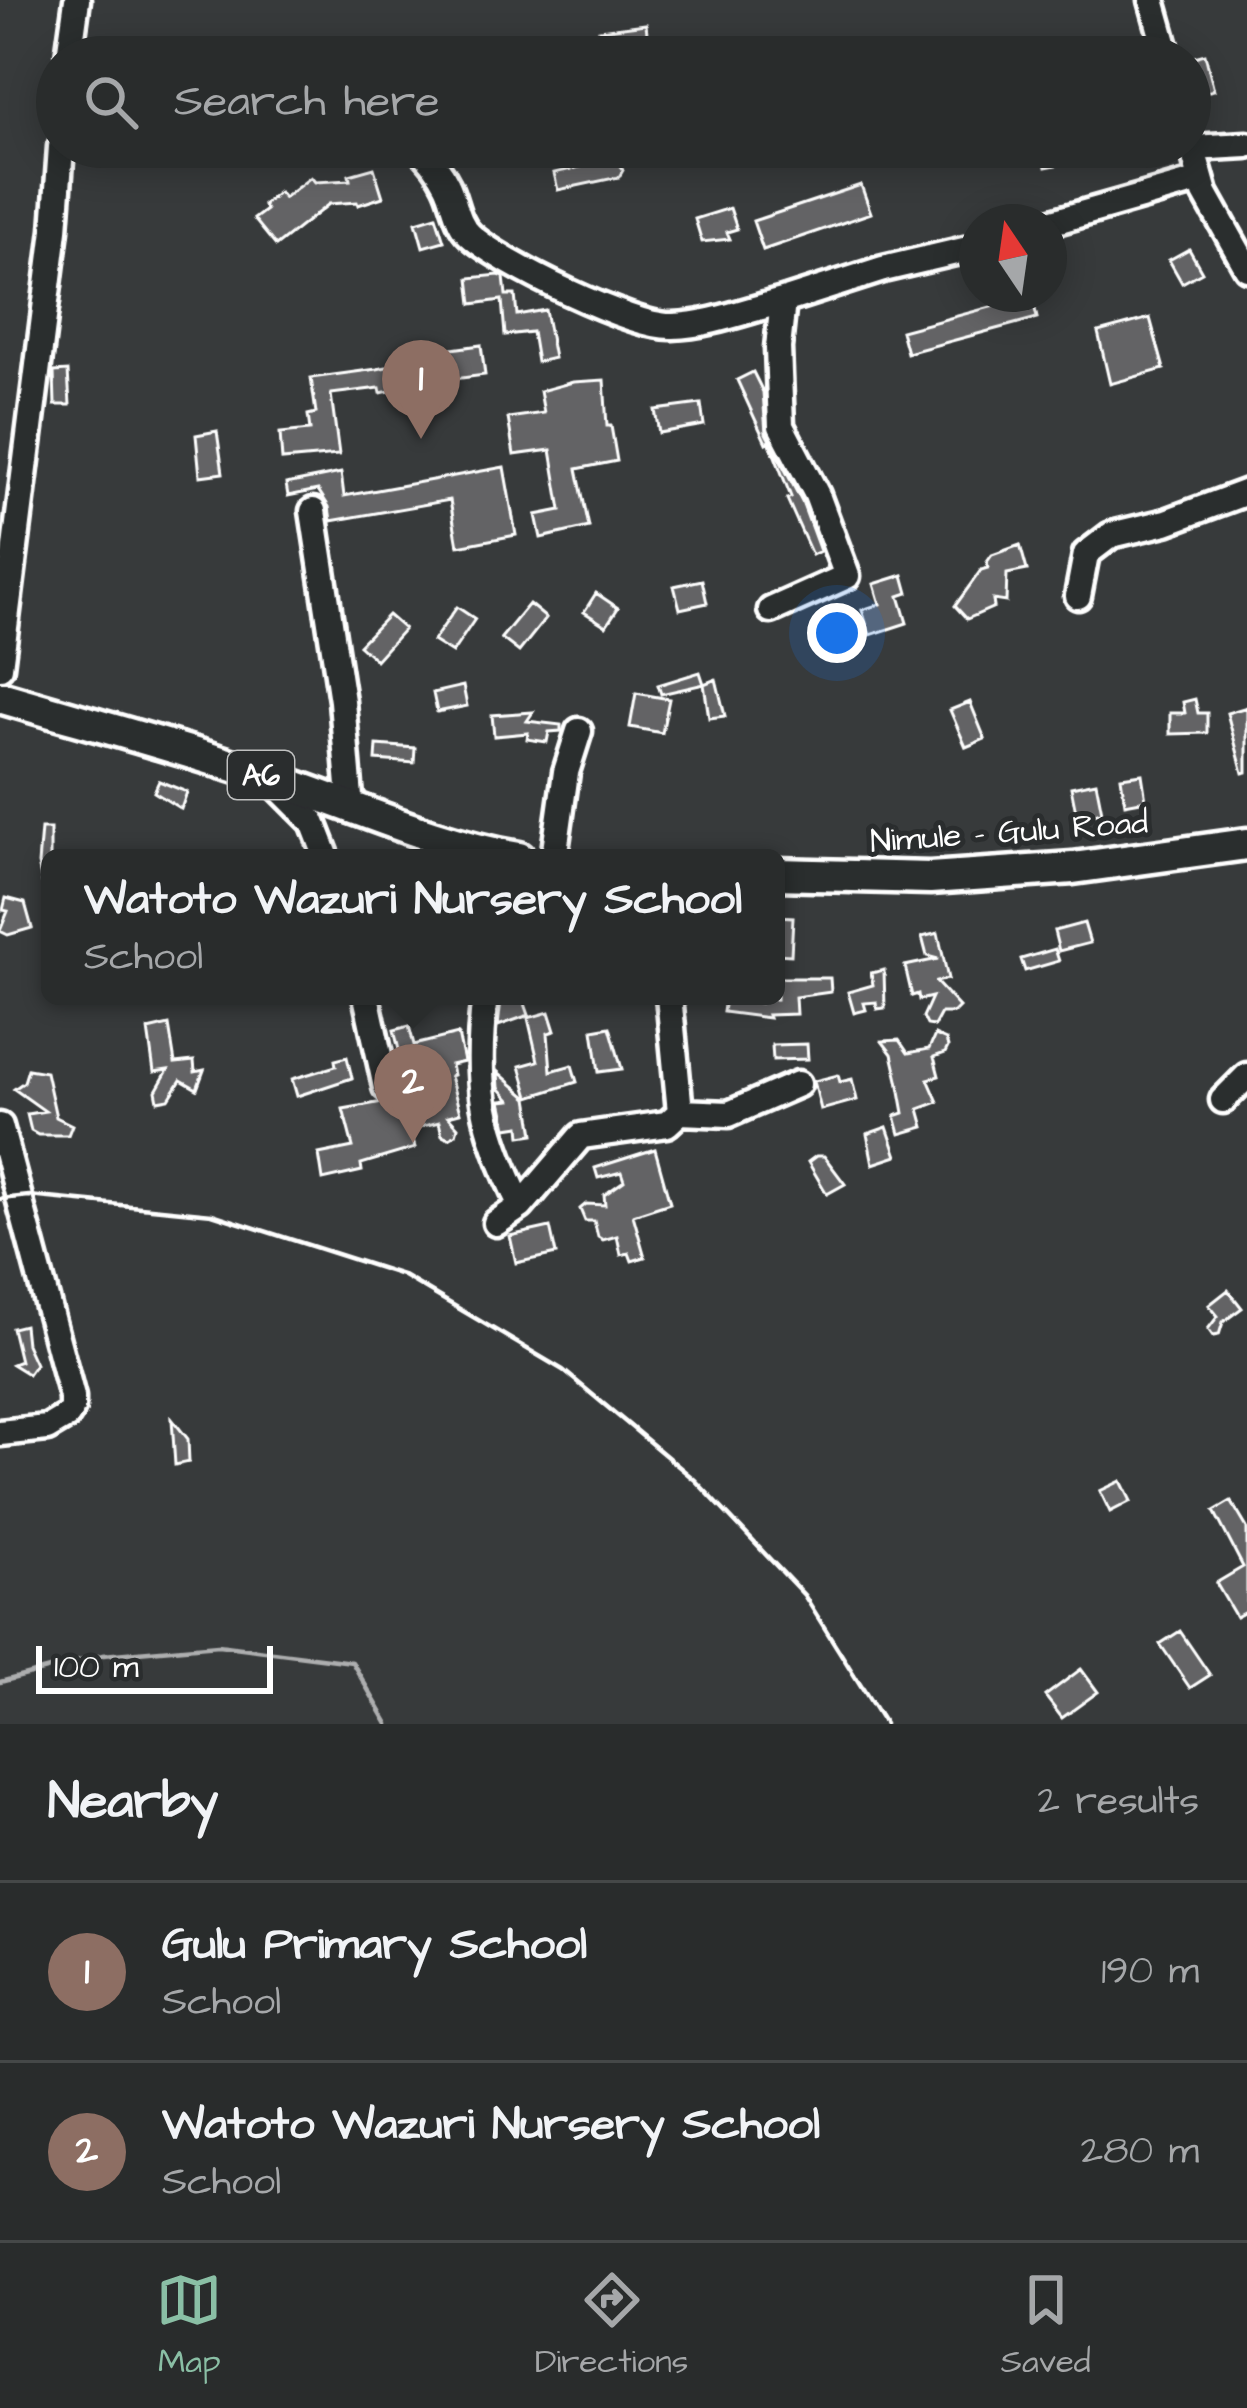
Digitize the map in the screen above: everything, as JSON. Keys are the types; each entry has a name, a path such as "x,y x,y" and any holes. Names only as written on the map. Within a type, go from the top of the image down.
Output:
{"main road":[{"name":"A6","path":"0,697 268,777 351,810 478,849"},
{"name":"Nimule - Gulu Road","path":"785,874 954,876 1073,868 1247,844"}],"street":[{"path":"72,36 77,0"},
{"path":"1152,0 1162,36"},
{"path":"1211,144 1247,145"},
{"path":"0,667 9,540 56,230 60,168"},
{"path":"436,168 446,181 461,225 503,259 661,326 704,322 959,251"},
{"path":"1198,168 1218,220 1247,268"},
{"path":"1067,218 1201,180"},
{"path":"771,610 848,576 817,495 781,426 778,348 783,301"},
{"path":"1078,596 1086,554 1111,536 1166,523 1247,492"},
{"path":"313,511 341,701 351,810"},
{"path":"555,849 566,772 579,731"},
{"path":"268,777 313,822 324,849"},
{"path":"368,1005 386,1087"},
{"path":"484,1005 479,1033 482,1100 494,1151 521,1206"},
{"path":"670,1005 680,1112"},
{"path":"1223,1100 1247,1076"},
{"path":"496,1223 521,1206 581,1136 667,1124 680,1112 729,1114 798,1084"},
{"path":"0,1126 72,1396 72,1408 58,1423 0,1433"}],"building":[{"path":"646,24 647,36 600,36 599,30"},
{"path":"374,168 383,197 358,205 329,204 276,246 254,219 279,192 284,198 311,177 315,182 350,180 349,175"},
{"path":"576,168 623,170 619,177 558,190 554,173"},
{"path":"861,185 871,213 763,250 753,221"},
{"path":"730,208 737,229 727,232 730,239 702,242 695,219"},
{"path":"436,216 444,241 423,247 416,222"},
{"path":"1189,249 1202,272 1182,283 1169,260"},
{"path":"504,277 506,295 515,295 517,315 545,310 554,358 537,362 532,332 505,335 502,300 472,304 469,278"},
{"path":"972,312 1036,312 1037,318 907,353 901,331"},
{"path":"1150,318 1164,369 1110,384 1098,332"},
{"path":"481,345 485,375 399,386 381,393 380,388 331,394 339,455 282,460 280,433 310,430 308,415 316,413 311,378 377,369"},
{"path":"68,371 70,405 55,405 54,372"},
{"path":"753,372 763,392 766,433 802,502 820,551 812,555 787,499 791,497 769,441 766,443 737,380"},
{"path":"604,380 607,426 611,426 617,461 577,469 589,527 541,538 536,515 561,510 551,450 514,455 508,418 544,413 540,391"},
{"path":"701,404 704,425 659,433 655,410"},
{"path":"217,431 223,473 200,476 196,435"},
{"path":"504,467 516,535 458,546 450,500 331,521 318,490 288,496 286,484 341,473 344,496"},
{"path":"1020,545 1027,570 1007,574 1006,602 993,600 994,607 967,619 955,606 981,570 988,568 992,555"},
{"path":"903,575 908,593 899,596 907,623 870,635 862,610 880,604 874,584"},
{"path":"702,580 707,603 680,609 674,586"},
{"path":"596,593 618,608 606,626 584,612"},
{"path":"529,604 546,618 519,652 501,638"},
{"path":"457,607 475,619 452,653 433,641"},
{"path":"388,615 404,629 376,660 359,645"},
{"path":"700,672 704,684 661,694 658,685"},
{"path":"716,679 725,716 709,718 704,684"},
{"path":"463,686 467,706 437,712 433,693"},
{"path":"636,693 669,699 662,733 630,727"},
{"path":"1195,699 1198,713 1207,713 1207,733 1170,734 1170,713 1185,713 1183,702"},
{"path":"970,702 985,739 966,747 950,710"},
{"path":"1247,707 1247,772 1243,773 1227,713"},
{"path":"533,712 527,721 561,725 561,731 549,732 547,742 527,739 528,733 494,736 492,715"},
{"path":"377,745 415,748 414,763 376,760"},
{"path":"1142,774 1146,800 1125,804 1121,777"},
{"path":"159,781 187,792 181,809 154,792"},
{"path":"1096,782 1102,812 1077,817 1071,787"},
{"path":"41,829 50,829 50,849 41,849 41,877 38,864"},
{"path":"6,898 25,903 32,928 8,935 0,931 8,911 3,910"},
{"path":"785,917 793,917 791,955 785,955"},
{"path":"1084,923 1090,943 1059,951 1054,931"},
{"path":"938,933 948,979 936,982 959,1007 953,1013 941,1013 934,1026 927,1025 923,1017 932,997 919,1000 918,994 912,996 905,966 938,959 927,956 922,937"},
{"path":"1055,949 1059,961 1025,971 1021,959"},
{"path":"884,970 885,1008 877,1009 876,1002 864,1003 866,1010 854,1013 848,992 873,985 871,973"},
{"path":"785,978 830,978 831,992 795,997 796,1014 769,1018 723,1012 724,1005 785,1005"},
{"path":"500,1005 525,1005 529,1015 498,1026"},
{"path":"549,1012 555,1031 548,1033 551,1071 572,1065 577,1082 529,1097 520,1066 538,1061 528,1018"},
{"path":"169,1025 175,1063 194,1061 195,1072 204,1070 197,1089 181,1080 169,1099 158,1101 156,1091 168,1070 154,1072 148,1030"},
{"path":"409,1026 414,1045 458,1034 464,1062 451,1065 450,1076 460,1113 448,1116 458,1127 456,1134 442,1135 439,1122 411,1129 415,1148 361,1164 362,1171 323,1180 319,1154 353,1147 343,1109 411,1097 394,1030"},
{"path":"610,1027 622,1069 599,1072 593,1030"},
{"path":"935,1035 946,1040 948,1047 934,1057 939,1076 928,1079 938,1102 919,1109 924,1127 900,1134 895,1116 904,1113 898,1080 892,1054 882,1041 899,1040 908,1053 929,1049"},
{"path":"807,1044 808,1059 773,1060 772,1045"},
{"path":"347,1057 352,1078 297,1096 292,1079 336,1066 335,1060"},
{"path":"28,1069 46,1072 56,1117 72,1125 68,1135 31,1131 27,1114 45,1111 14,1089 24,1082"},
{"path":"498,1072 528,1098 534,1134 521,1136 520,1126 507,1128 501,1101 510,1100 499,1088"},
{"path":"838,1075 840,1082 852,1079 857,1100 821,1110 814,1081"},
{"path":"887,1127 897,1156 873,1164 867,1134"},
{"path":"655,1149 670,1203 633,1215 645,1257 632,1261 629,1253 621,1255 617,1236 598,1237 594,1221 585,1221 580,1209 586,1204 605,1205 604,1195 624,1181 621,1172 598,1178 595,1168"},
{"path":"824,1156 845,1184 827,1194 808,1162"},
{"path":"550,1227 556,1254 516,1263 510,1236"},
{"path":"1228,1290 1242,1308 1213,1336 1208,1329 1218,1316 1209,1305"},
{"path":"24,1325 35,1364 28,1374 12,1364 20,1361 12,1328"},
{"path":"172,1419 188,1439 189,1462 175,1465"},
{"path":"1121,1481 1131,1501 1110,1512 1100,1491"},
{"path":"1231,1501 1247,1528 1247,1611 1236,1617 1216,1583 1243,1567 1214,1511"},
{"path":"1180,1631 1210,1675 1190,1688 1160,1644"},
{"path":"1081,1669 1098,1692 1062,1718 1045,1696"}],"waterway":[{"path":"0,1682 103,1655 218,1645 352,1662 388,1724"}],"railway":[{"path":"0,1199 29,1196 212,1214 402,1275 563,1370 695,1480 804,1595 885,1724"}],"place":[{"name":"Gulu Primary School","path":"421,439"},
{"name":"Watoto Wazuri Nursery School","path":"413,1143"}]}
